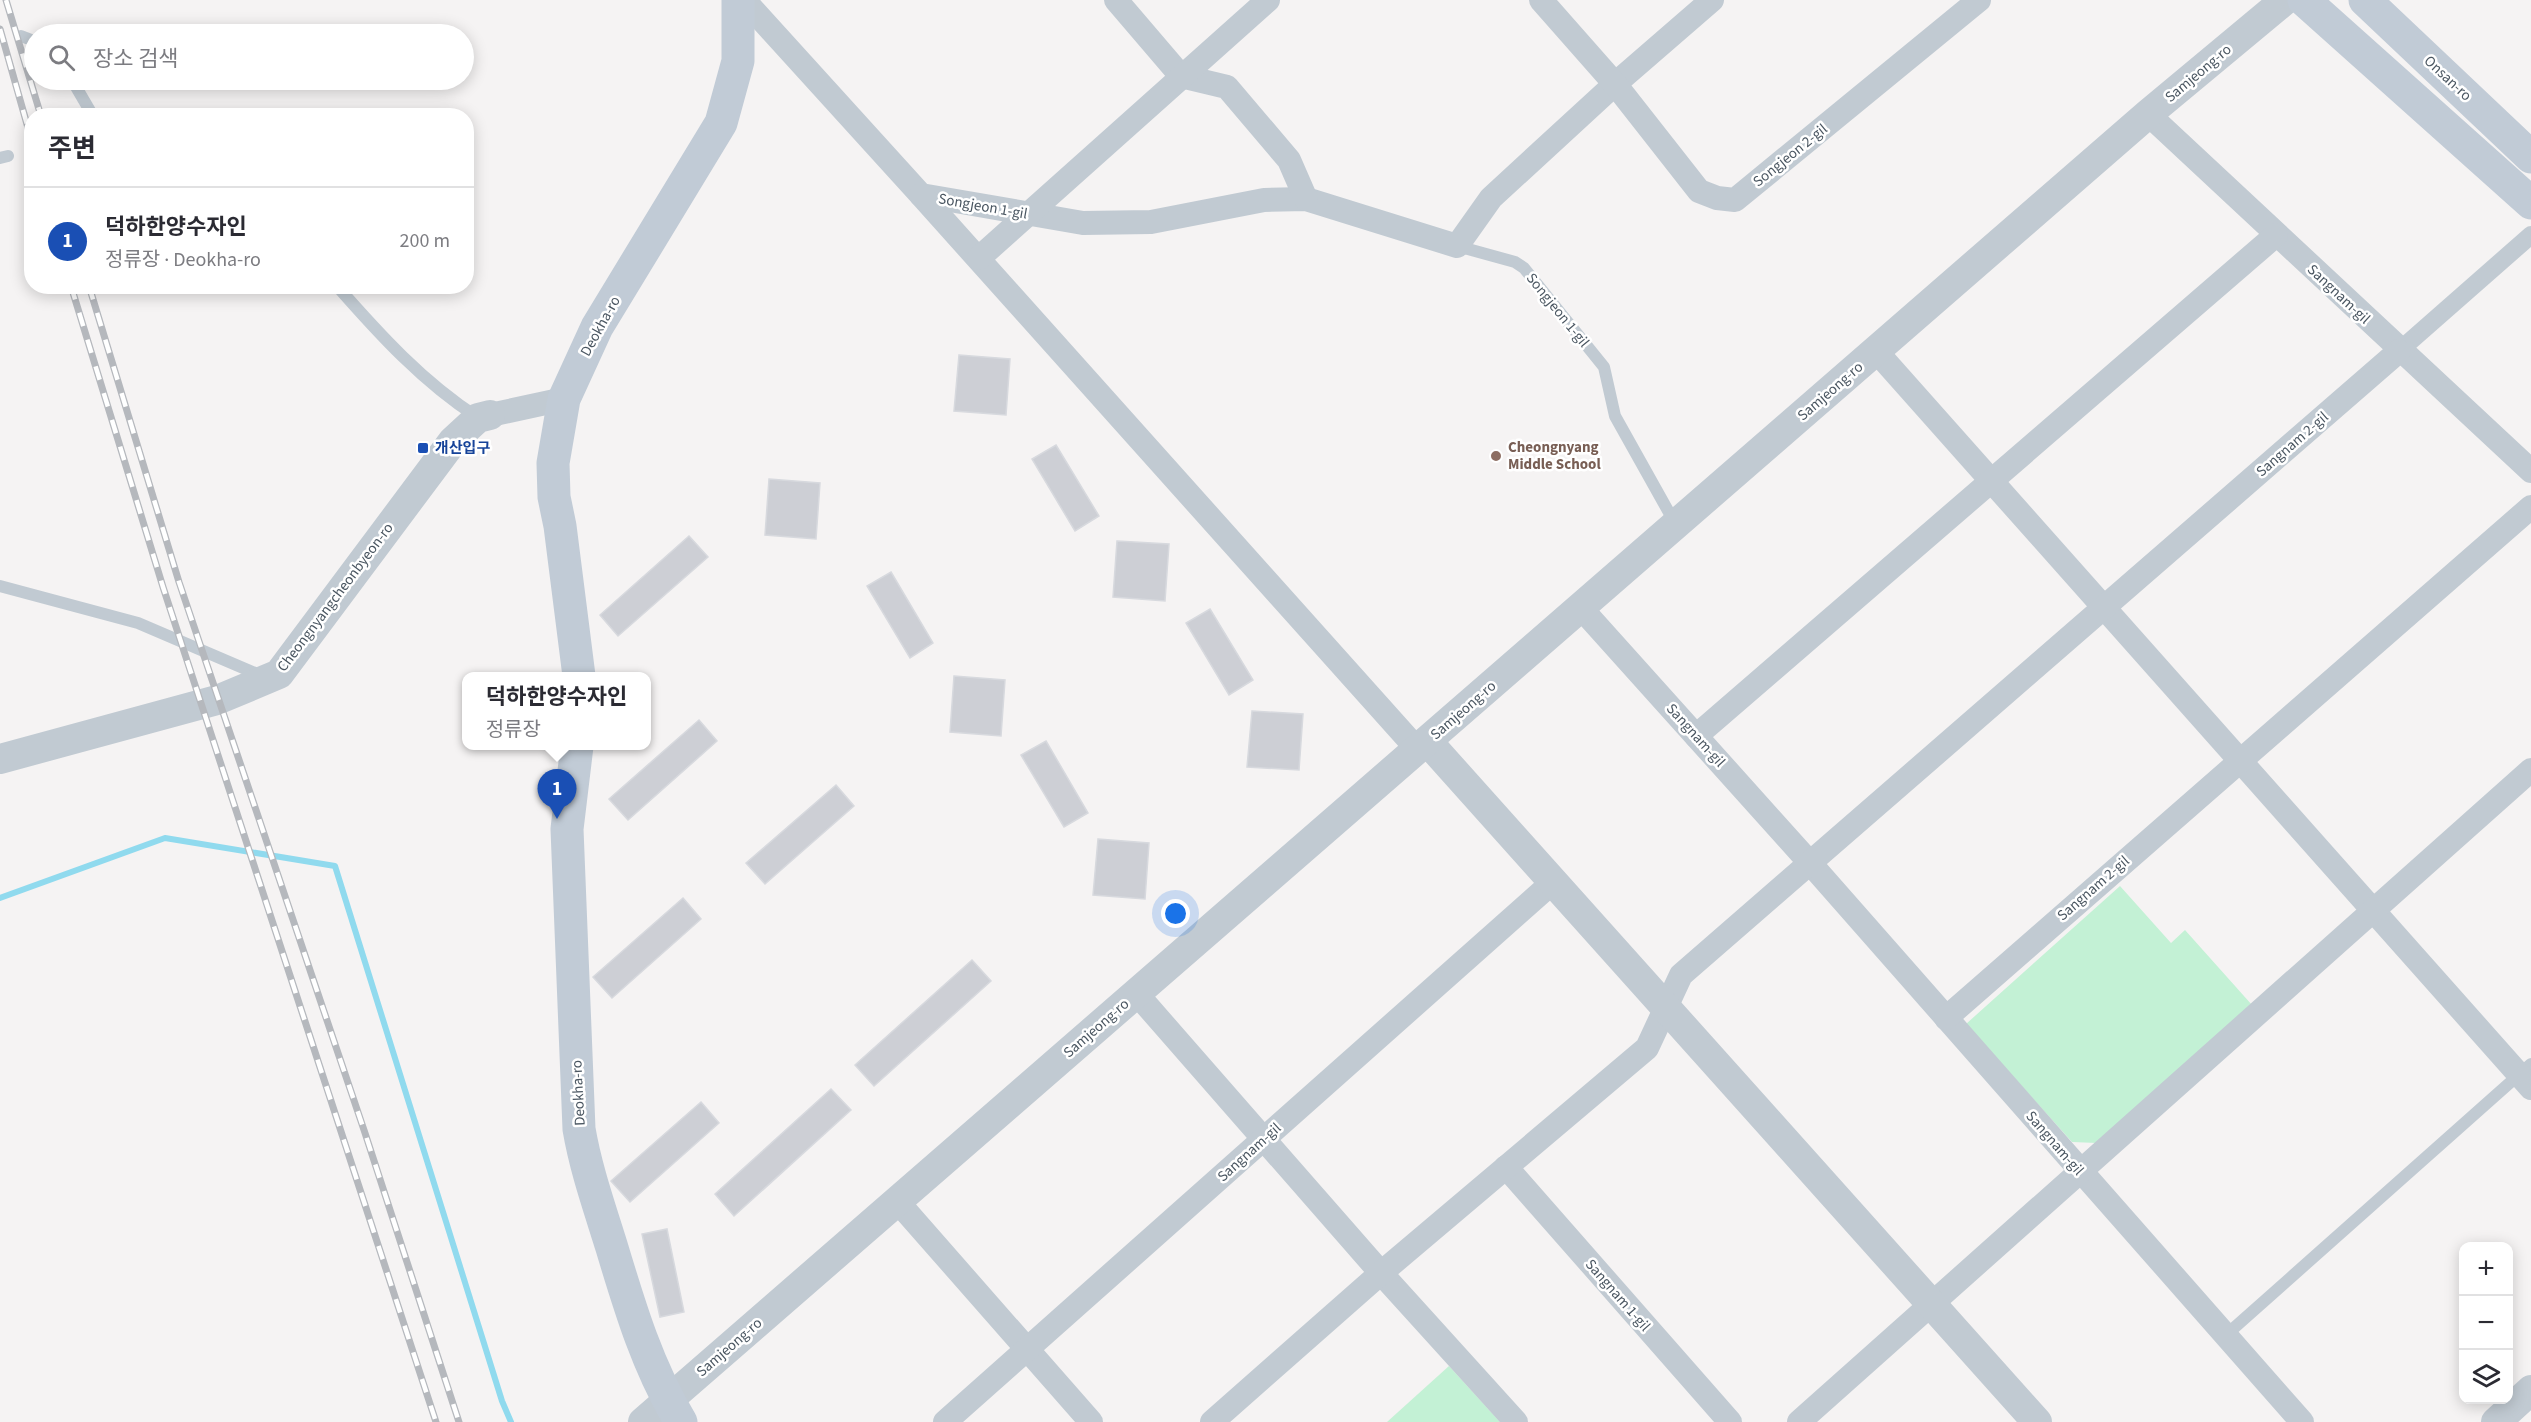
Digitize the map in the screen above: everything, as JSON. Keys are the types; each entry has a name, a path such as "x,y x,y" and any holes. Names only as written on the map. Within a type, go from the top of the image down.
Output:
{"main road":[{"name":"Deokha-ro","path":"578,672 560,526 554,497 551,402 721,123 738,61 738,0"},
{"path":"2304,0 2531,203"},
{"name":"Onsan-ro","path":"2365,0 2531,157"},
{"name":"Deokha-ro","path":"577,750 567,829 579,1129 588,1172 638,1334 674,1411"}],"street":[{"name":"Songjeon 1-gil","path":"744,0 921,195 1083,223 1150,222 1264,200 1306,199 1457,246"},
{"path":"1116,0 1181,76 1227,87 1288,159 1306,199"},
{"path":"979,258 1268,0"},
{"name":"Songjeon 2-gil","path":"1541,0 1615,84 1699,191 1717,198 1735,200 1979,0"},
{"path":"1457,246 1491,198 1615,84 1712,0"},
{"name":"Samjeong-ro","path":"643,1422 674,1411 897,1201 2148,114 2285,0"},
{"name":"Sangnam-gil","path":"2148,114 2399,351 2531,471"},
{"path":"921,195 1423,746 1553,882 2037,1422"},
{"path":"1696,736 2276,235"},
{"path":"2399,351 2531,235"},
{"path":"1876,351 2373,910 2527,1076"},
{"name":"Sangnam 2-gil","path":"1810,862 2399,351"},
{"path":"484,417 551,402"},
{"name":"Cheongnyangcheonbyeon-ro","path":"0,759 218,700 279,674 453,441 484,417"},
{"name":"Sangnam 2-gil","path":"1946,1018 2531,507"},
{"name":"Sangnam-gil","path":"1581,608 1810,862 2302,1422"},
{"path":"1799,1422 2531,770"},
{"path":"1212,1422 1381,1274 1647,1048 1681,975 1810,862"},
{"name":"Sangnam-gil","path":"945,1422 1553,882"},
{"path":"1136,993 1381,1274 1516,1422"},
{"name":"Sangnam 1-gil","path":"1506,1167 1730,1422"},
{"path":"897,1201 1091,1422"},
{"path":"2496,1422 2531,1390"}],"lane":[{"path":"78,90 88,108"},
{"name":"Songjeon 1-gil","path":"1457,246 1515,262 1524,268 1604,367 1615,416 1676,525"},
{"path":"344,294 385,340 441,393 484,417"},
{"path":"0,586 138,623 268,679"},
{"path":"2226,1335 2527,1076"}],"green space":[{"path":"2120,886 2171,943 2185,930 2252,1005 2097,1143 2072,1142 1966,1024"},
{"path":"1449,1366 1500,1422 1387,1422"}],"building":[{"path":"959,355 1010,359 1006,415 954,411"},
{"path":"1056,445 1099,516 1075,531 1032,459"},
{"path":"769,479 820,483 816,539 765,535"},
{"path":"689,536 708,557 618,636 600,615"},
{"path":"1117,541 1169,544 1165,601 1113,597"},
{"path":"891,572 933,643 910,658 867,586"},
{"path":"1210,609 1253,680 1229,695 1186,623"},
{"path":"954,676 1005,680 1001,736 950,732"},
{"path":"1252,711 1303,714 1299,770 1247,767"},
{"path":"699,720 717,741 628,820 609,799"},
{"path":"1046,741 1088,813 1064,827 1021,755"},
{"path":"836,785 854,806 765,884 746,863"},
{"path":"1098,839 1149,843 1145,899 1093,895"},
{"path":"683,898 701,919 612,998 593,977"},
{"path":"972,960 991,981 874,1086 855,1065"},
{"path":"831,1089 851,1110 734,1216 715,1194"},
{"path":"701,1102 719,1123 630,1202 611,1181"},
{"path":"667,1229 684,1312 660,1317 642,1234"}],"waterway":[{"path":"0,898 165,838 335,866 502,1401 511,1422"}],"railway":[{"path":"6,0 24,60"},
{"path":"0,29 24,114"},
{"path":"33,90 39,108"},
{"path":"73,294 163,587 436,1422"},
{"path":"91,294 179,582 365,1133 459,1422"}],"place":[{"name":"개산입구","path":"423,448"},
{"name":"Cheongnyang Middle School","path":"1496,456"},
{"name":"덕하한양수자인","path":"557,819"}]}
